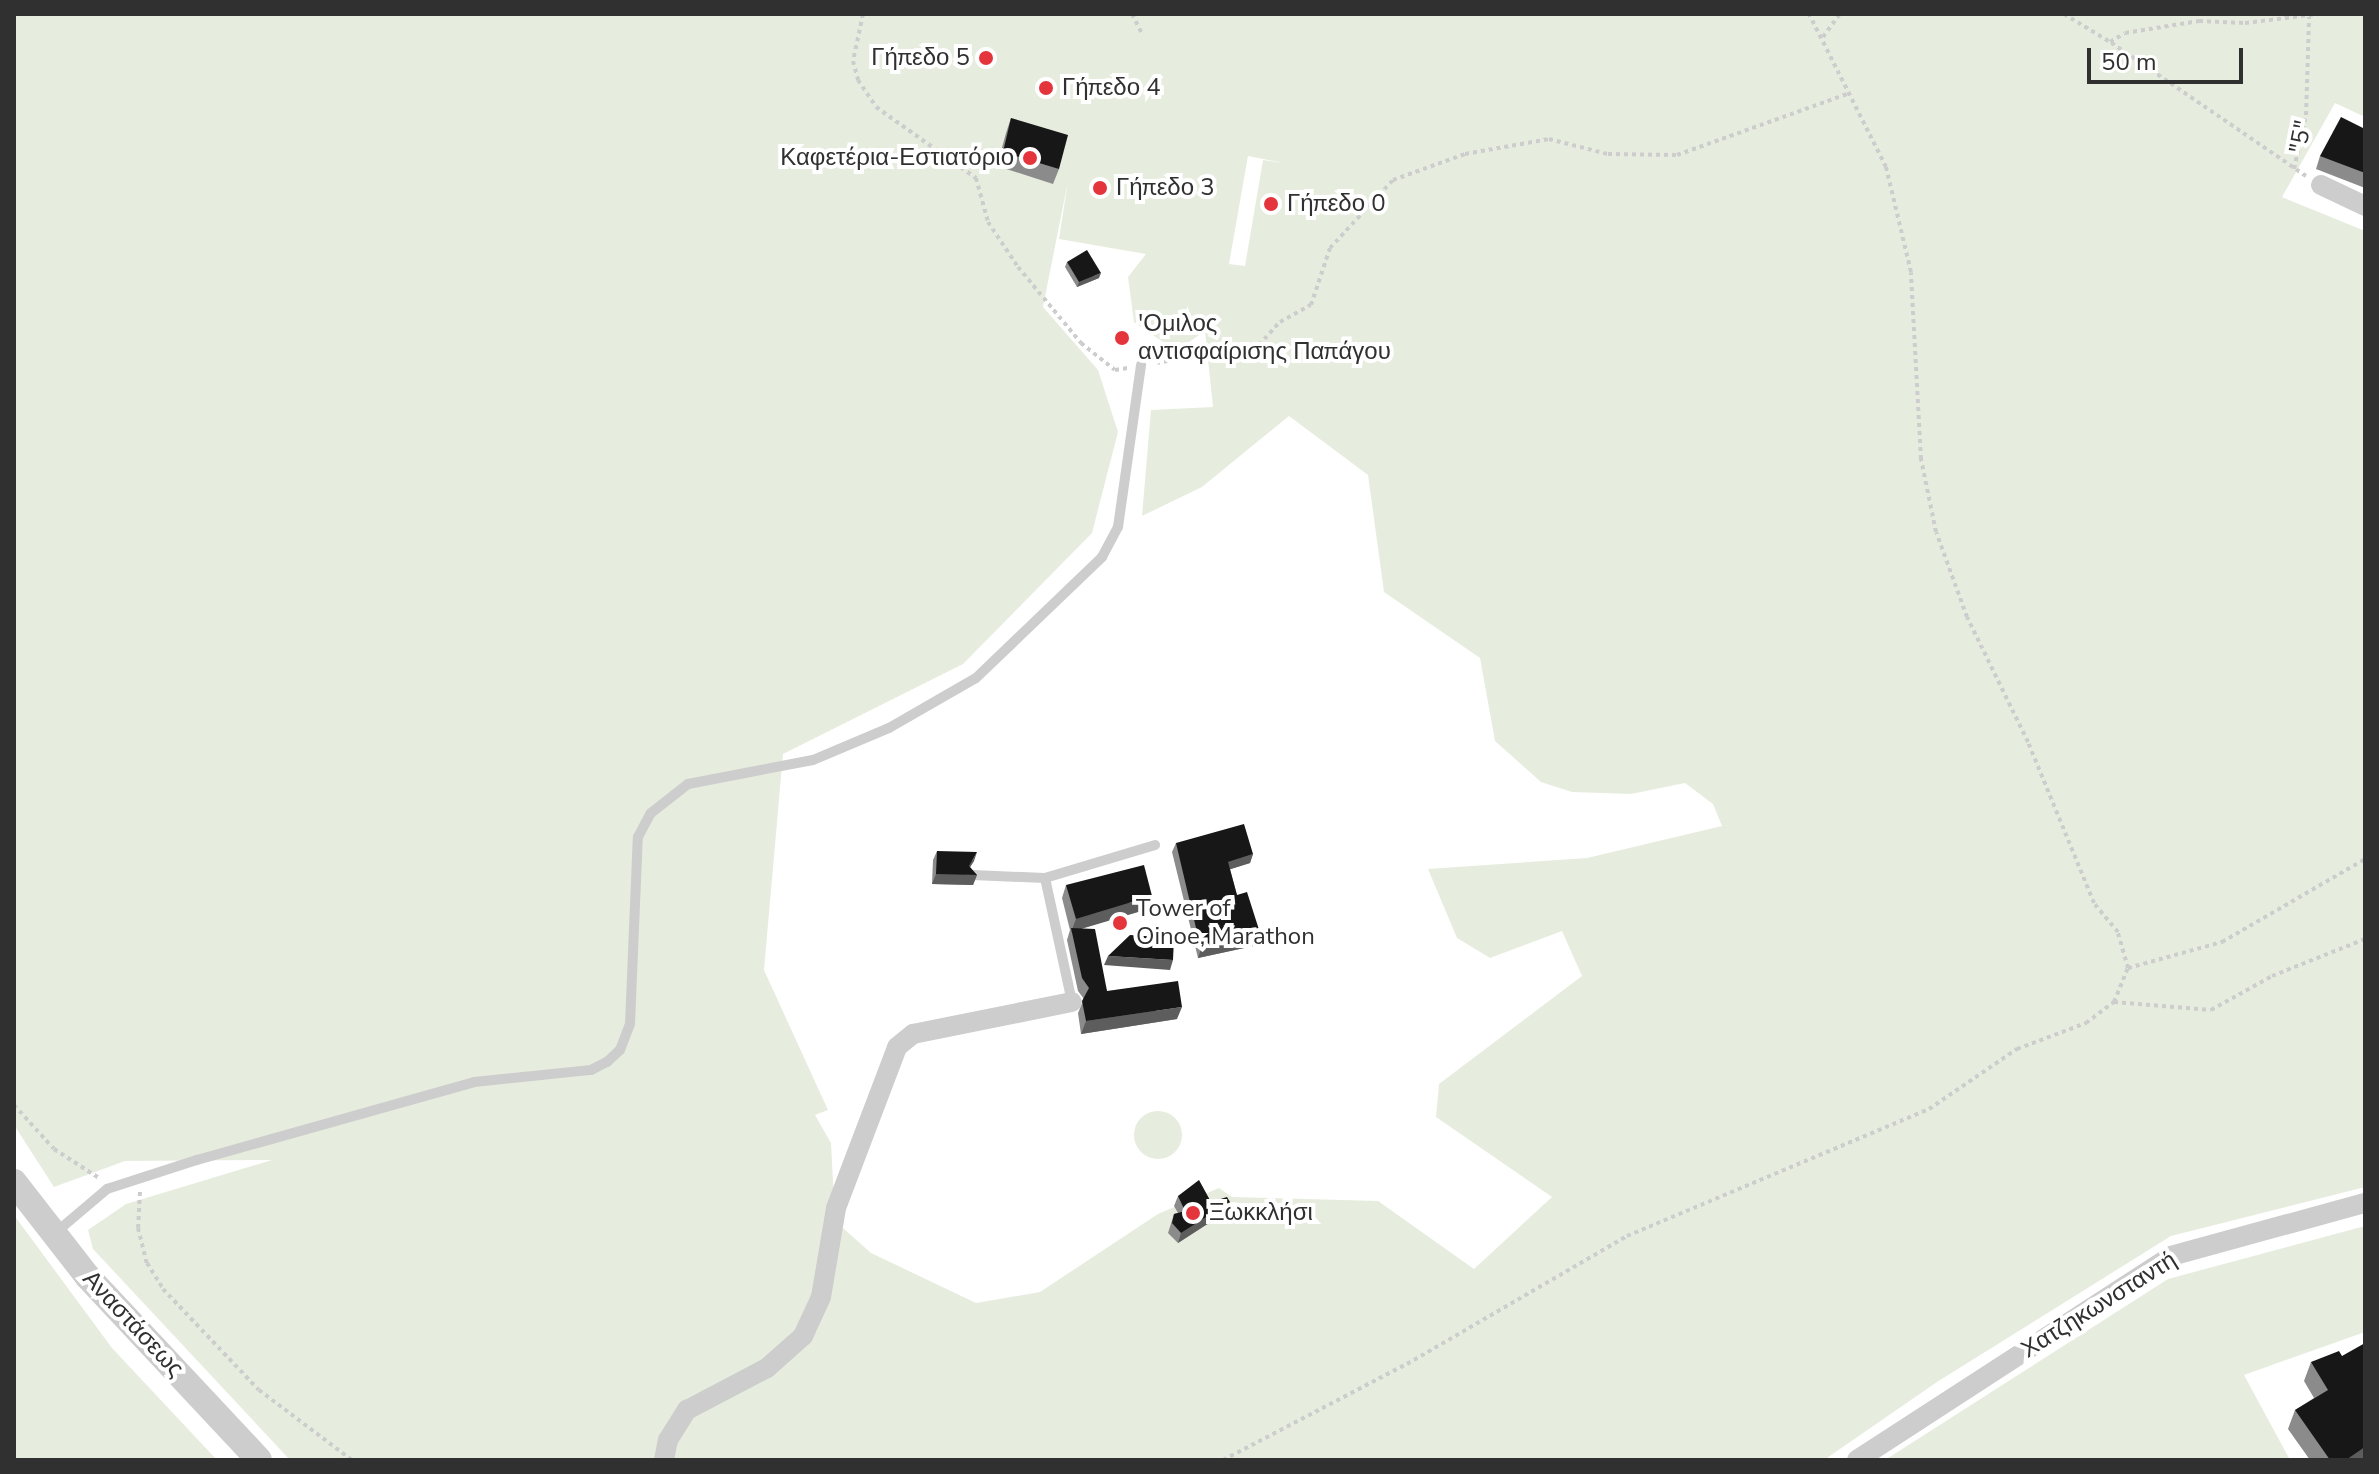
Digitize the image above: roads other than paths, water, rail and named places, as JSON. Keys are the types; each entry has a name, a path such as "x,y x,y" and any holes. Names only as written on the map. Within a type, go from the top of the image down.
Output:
{"street":[{"path":"2321,185 2365,206"},
{"path":"664,1460 668,1440 687,1410 767,1368 803,1336 821,1297 836,1208 897,1047 913,1034 1072,1002"},
{"name":"Αναστάσεως","path":"14,1182 54,1234 259,1460"},
{"name":"Χατζηκωνσταντή","path":"1857,1460 2171,1256 2365,1203"}],"lane":[{"path":"54,1234 73,1213 116,1186 474,1082 591,1070 607,1062 620,1050 630,1024 638,837 651,813 688,784 813,760 877,734 976,678 1102,557 1118,527 1141,365"},
{"path":"973,875 1045,878 1155,845"},
{"path":"1045,878 1072,1002"}],"place":[{"name":"Γήπεδο 5","path":"986,58"},
{"name":"Γήπεδο 4","path":"1046,88"},
{"name":"Καφετέρια-Εστιατόριο","path":"1030,158"},
{"name":"Γήπεδο 3","path":"1100,188"},
{"name":"Γήπεδο 0","path":"1271,204"},
{"name":"'Ομιλος αντισφαίρισης Παπάγου","path":"1122,338"},
{"name":"Tower of Oinoe, Marathon","path":"1120,923"},
{"name":"Ξωκκλήσι","path":"1193,1213"}]}
